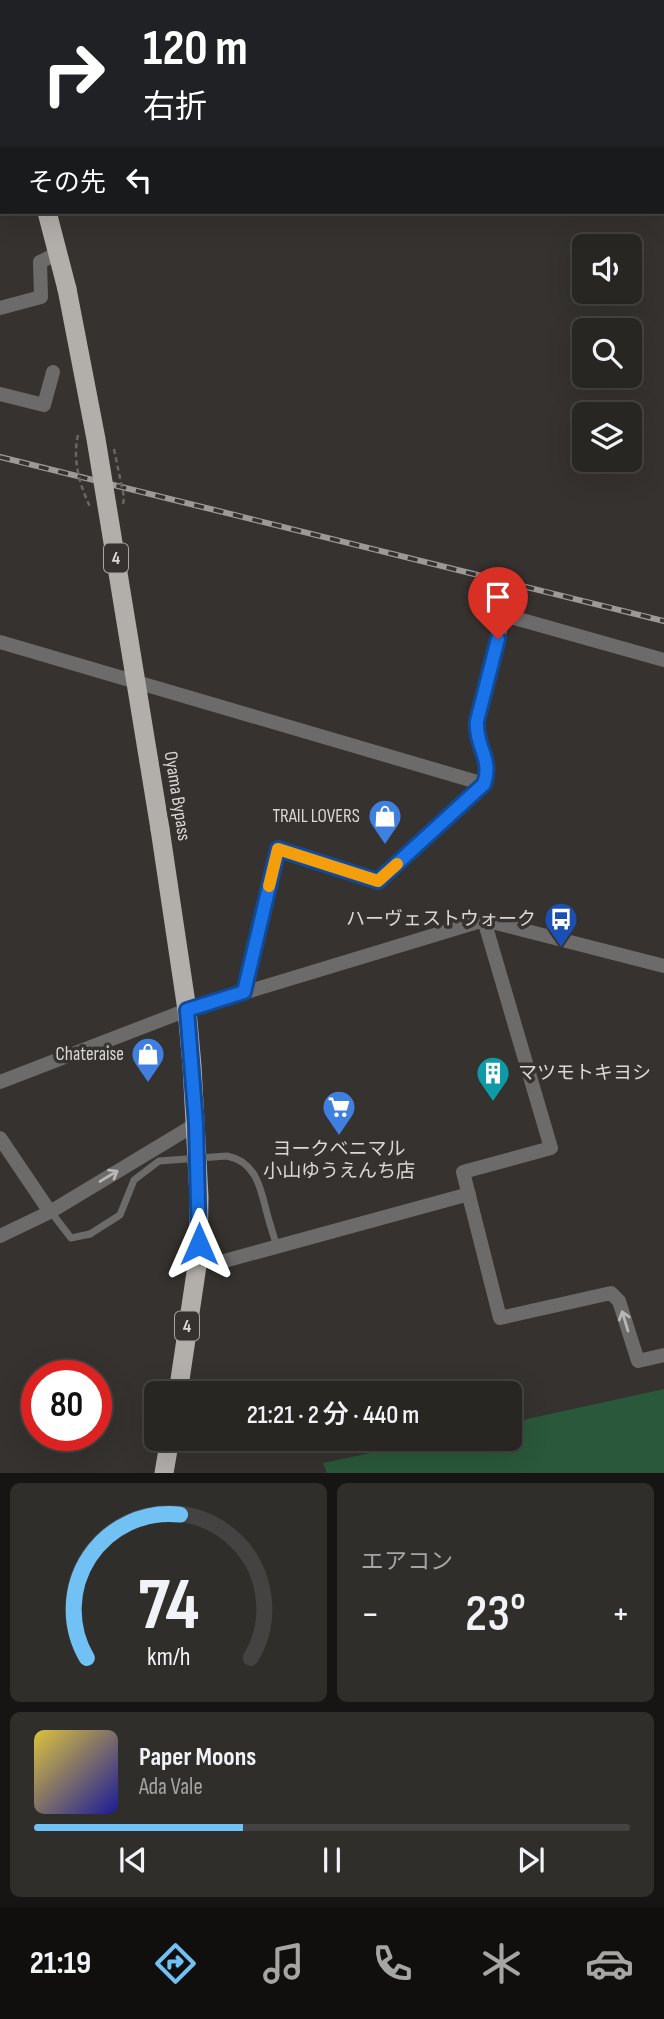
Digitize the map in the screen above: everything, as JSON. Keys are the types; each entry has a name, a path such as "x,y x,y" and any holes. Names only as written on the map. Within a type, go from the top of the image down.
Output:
{"highway":[{"name":"Oyama Bypass","path":"48,214 66,289 96,439 187,1010 196,1124 198,1259 180,1381"},
{"path":"164,1473 168,1451"}],"street":[{"path":"0,308 41,297 40,262 58,253"},
{"path":"0,394 44,405 53,372"},
{"path":"244,992 278,849 378,881 484,784 488,765 476,731 477,721 504,615 664,660"},
{"path":"0,642 484,784"},
{"path":"484,920 551,1148 463,1172 500,1318 611,1293 619,1301 638,1361 664,1355"},
{"path":"0,1082 187,1010 484,920 664,966"},
{"path":"0,1237 50,1212 196,1124"},
{"path":"0,1138 50,1212"},
{"path":"198,1259 217,1264 469,1194"}],"lane":[{"path":"50,1212 71,1238 90,1234 120,1215 134,1180 159,1161 227,1156 246,1163 254,1171 277,1247"}],"green space":[{"path":"664,1389 664,1473 327,1473 323,1463 380,1451 522,1451 522,1420"}],"railway":[{"path":"0,457 664,621"}],"slow traffic":[{"path":"269,886 278,849 378,881 397,864"}],"place":[{"name":"TRAIL LOVERS","path":"385,846"},
{"name":"ハーヴェストウォーク","path":"561,949"},
{"name":"Chateraise","path":"148,1084"},
{"name":"マツモトキヨシ","path":"493,1103"},
{"name":"ヨークベニマル 小山ゆうえんち店","path":"339,1137"}],"route":[{"path":"199,1244 196,1124 187,1010 244,992 278,849 378,881 484,784 488,765 476,731 498,639"}]}
